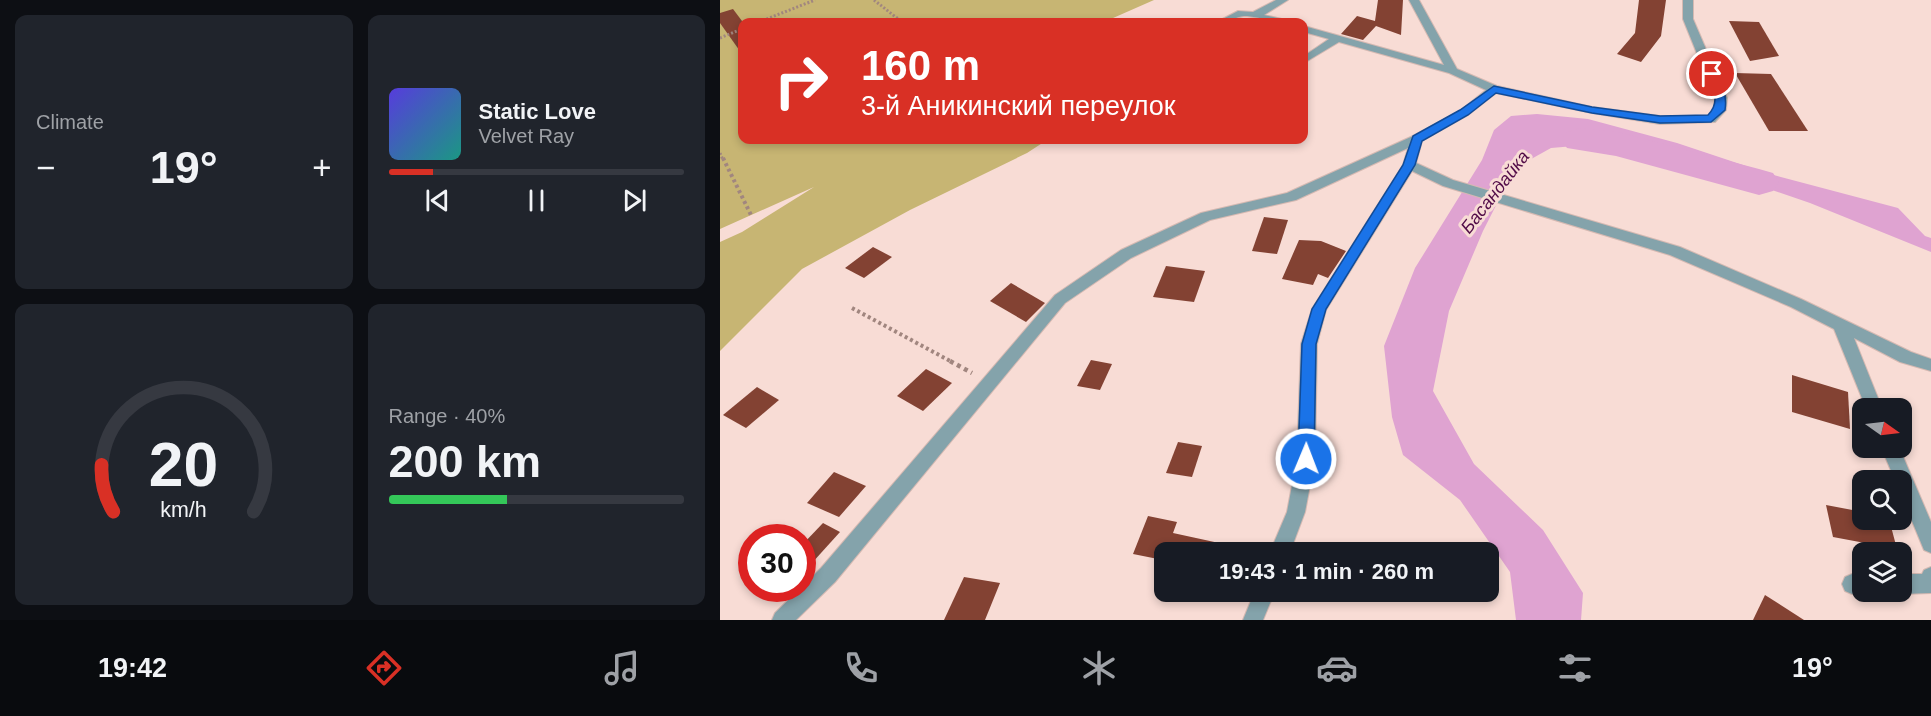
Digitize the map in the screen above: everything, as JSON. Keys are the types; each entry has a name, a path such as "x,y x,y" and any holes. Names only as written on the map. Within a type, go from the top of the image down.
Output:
{"street":[{"path":"1256,15 1283,0"},
{"path":"1414,0 1453,71"},
{"path":"1308,30 1453,71 1494,89 1592,110 1660,120 1711,119 1720,110 1721,98 1688,19 1688,0"},
{"path":"1231,18 1242,13 1267,18"},
{"path":"1308,57 1337,39"},
{"path":"782,620 828,575 1060,299 1126,254 1206,216 1292,197 1417,139 1464,112 1494,89"},
{"path":"1284,542 1296,512 1306,459 1309,344 1319,309 1409,165 1417,139"},
{"path":"1409,165 1448,183 1675,251 1796,303 1906,357 1931,365"},
{"path":"1841,326 1870,398"},
{"path":"1895,458 1931,544"},
{"path":"1912,584 1928,584 1931,577"},
{"path":"1253,620 1260,602"}],"path":[{"path":"769,18 814,0"},
{"path":"874,0 897,18"},
{"path":"720,38 738,31"},
{"path":"720,153 751,215"},
{"path":"852,308 990,383"}],"shaded area":[{"path":"720,0 1154,0 1113,18 738,18 738,144 1041,144 910,210 802,269 720,351 720,242 742,232 814,187 720,229"}],"water":[{"name":"Басандайка","path":"1537,114 1588,119 1677,143 1770,174 1898,208 1925,236 1931,238 1931,252 1810,203 1666,154 1598,144 1551,148 1515,168 1483,231 1449,311 1433,391 1474,464 1543,530 1583,593 1581,620 1516,620 1510,572 1499,556 1499,542 1489,542 1460,500 1403,455 1392,417 1384,346 1415,268 1482,160 1494,130 1511,116"}],"building":[{"path":"1378,0 1403,0 1401,35 1376,26 1363,40 1341,34 1357,16 1375,21"},
{"path":"1639,0 1666,0 1661,36 1641,62 1617,54 1635,33"},
{"path":"733,9 740,18 738,48 720,23 720,13"},
{"path":"1729,21 1759,22 1779,56 1750,61"},
{"path":"1735,73 1771,74 1808,131 1769,131"},
{"path":"1264,217 1288,220 1277,254 1252,251"},
{"path":"1299,240 1321,241 1346,251 1328,278 1318,274 1313,285 1282,279"},
{"path":"873,247 892,257 864,278 845,268"},
{"path":"1166,266 1205,271 1194,302 1153,297"},
{"path":"1011,283 1045,303 1026,322 990,301"},
{"path":"1091,360 1112,364 1100,390 1077,386"},
{"path":"926,369 952,383 923,411 897,396"},
{"path":"1792,375 1848,392 1850,429 1792,412"},
{"path":"757,387 779,400 746,428 723,415"},
{"path":"1178,442 1202,446 1192,477 1166,473"},
{"path":"834,472 866,486 839,517 807,503"},
{"path":"1826,505 1852,510 1852,530 1892,530 1895,542 1860,542 1833,537"},
{"path":"1148,516 1177,522 1173,533 1214,542 1154,542 1154,558 1133,554"},
{"path":"823,523 840,532 816,559 816,530"},
{"path":"964,577 1000,583 985,620 944,620"},
{"path":"1765,595 1804,620 1753,620"}],"waterway":[{"name":"Басандайка","path":"1580,140 1618,144 1759,182"}],"route":[{"path":"1306,459 1309,344 1319,309 1409,165 1417,139 1464,112 1494,89 1592,110 1660,120 1711,119 1720,110 1721,98 1712,74"}]}
